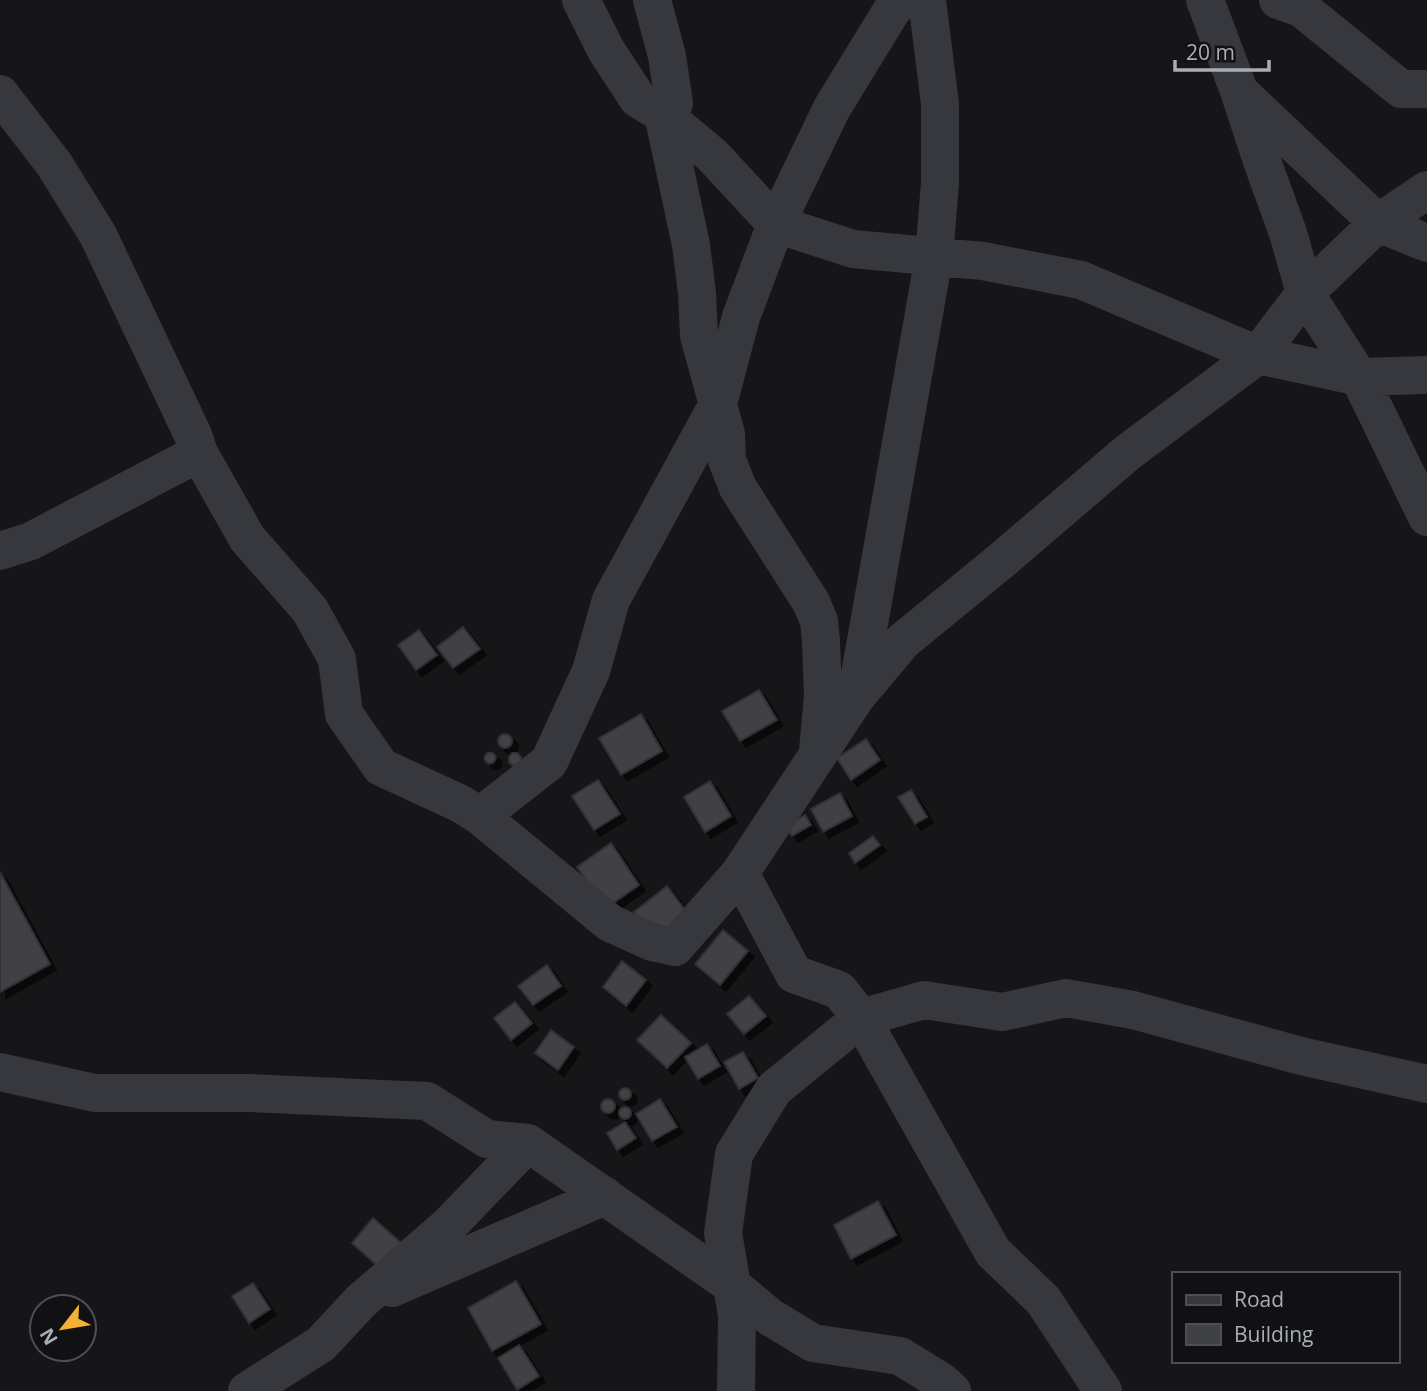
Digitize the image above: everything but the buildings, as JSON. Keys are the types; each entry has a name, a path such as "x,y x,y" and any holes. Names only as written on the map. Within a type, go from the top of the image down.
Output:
{"street":[{"path":"581,0 606,50 638,99 663,114 713,156 776,224 853,250 982,261 1081,280 1258,355 1359,377 1427,375"},
{"path":"652,0 667,56 674,103 663,114"},
{"path":"480,816 549,762 592,671 611,600 718,404 741,317 776,224 832,108 892,10 901,0"},
{"path":"856,697 934,257 940,183 940,104 927,0"},
{"path":"1205,0 1288,233 1306,293 1359,377 1427,517"},
{"path":"1278,0 1301,8 1401,89 1427,89"},
{"path":"1239,91 1378,223 1427,243"},
{"path":"0,94 54,164 98,234 199,453 247,538 310,610 337,659 344,714 381,767 461,804 480,816 610,923 652,942 675,947 740,873 856,697 903,641 1002,561 1127,453 1258,355 1306,293 1378,223 1427,190"},
{"path":"663,114 691,246 699,336 726,434 727,460 738,488 810,602 819,621 823,696 818,755"},
{"path":"0,551 31,541 199,453"},
{"path":"740,873 794,974 839,990 860,1018 993,1252 1043,1300 1103,1391"},
{"path":"736,1391 737,1315 723,1233 734,1154 774,1089 860,1018 924,1000 1002,1012 1066,998 1133,1010 1301,1056 1427,1084"},
{"path":"0,1072 95,1093 250,1093 427,1101 486,1139 528,1143 733,1286 770,1317 813,1343 900,1356 943,1382 952,1391"},
{"path":"247,1391 321,1344 361,1301 448,1226 528,1143"},
{"path":"361,1301 605,1196"}]}
